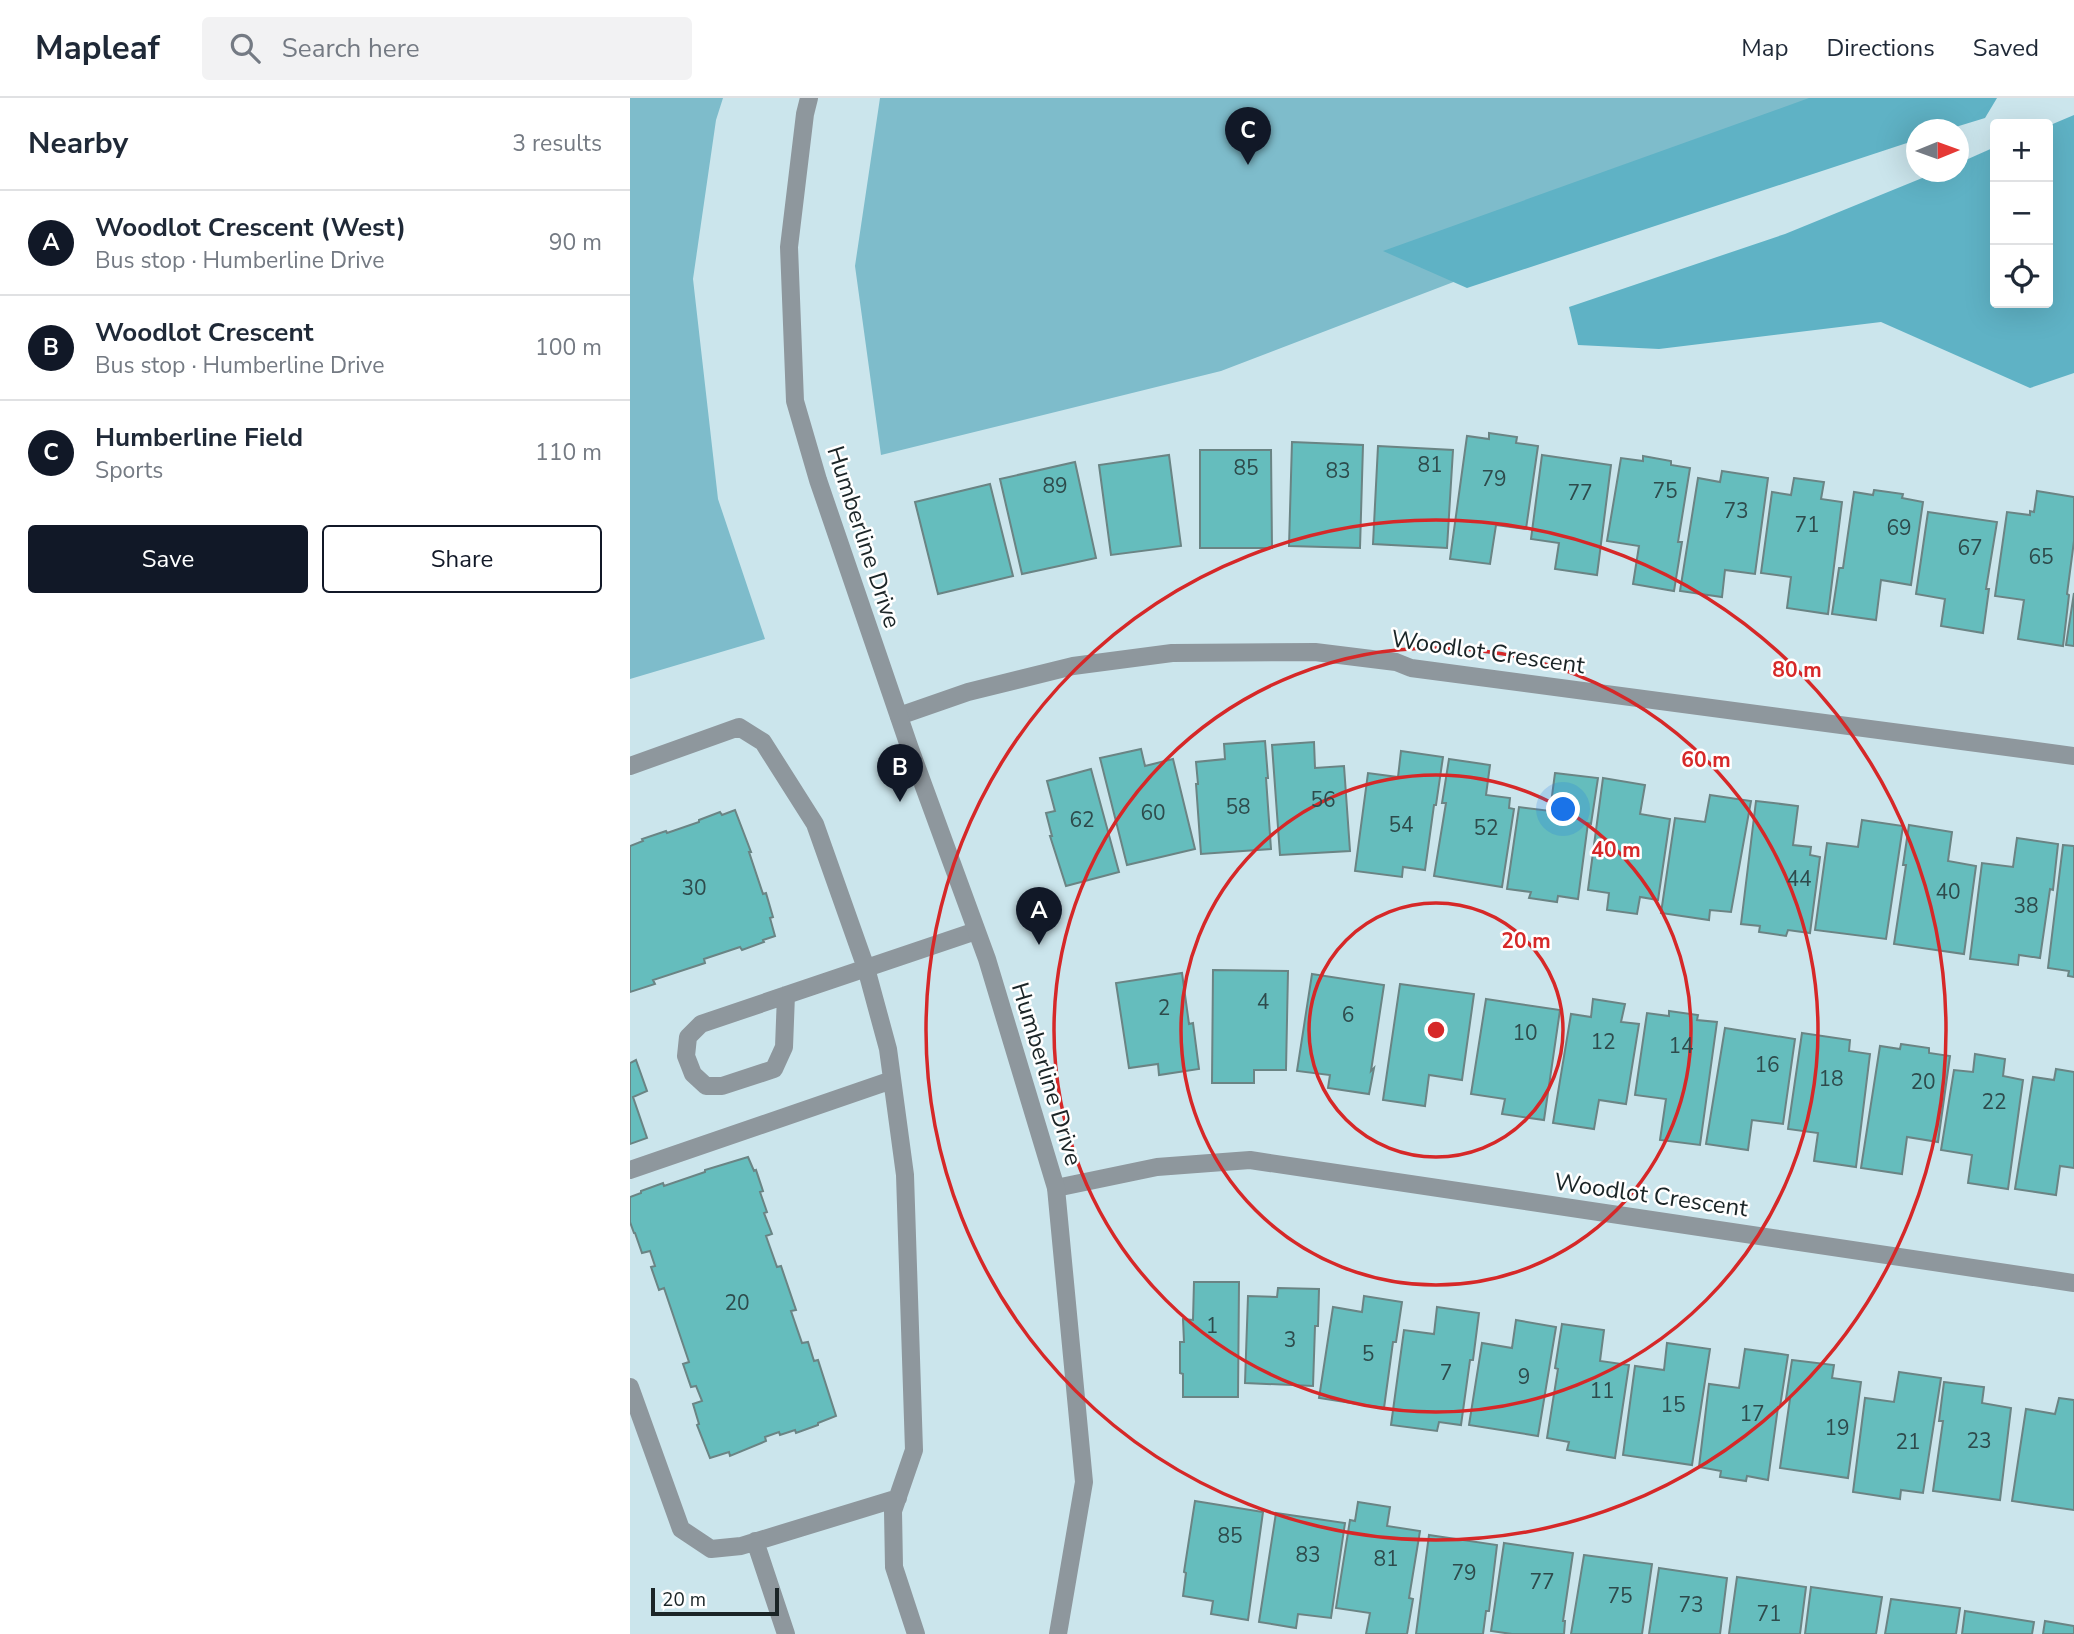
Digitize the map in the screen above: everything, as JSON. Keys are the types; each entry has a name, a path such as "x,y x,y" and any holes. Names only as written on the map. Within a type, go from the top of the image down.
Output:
{"street":[{"name":"Humberline Drive","path":"809,98 789,247 795,401 818,480 899,716 987,959 1056,1188 1084,1482 1058,1634"},
{"name":"Woodlot Crescent","path":"899,716 968,692 1073,666 1172,653 1315,652 1396,662 1425,670 2074,756"},
{"path":"630,766 740,727 763,742 815,824 866,968 888,1049 905,1175 914,1450 893,1511 894,1567 916,1634"},
{"path":"786,995 784,1047 775,1069 722,1087 706,1086 693,1074 686,1056 688,1037 701,1024 786,995 976,931"},
{"path":"630,1170 892,1080"},
{"name":"Woodlot Crescent","path":"1056,1188 1157,1167 1250,1160 2074,1283"},
{"path":"630,1387 681,1529 711,1549 741,1546 898,1498"},
{"path":"755,1541 786,1634"}],"shaded area":[{"path":"630,98 723,98 716,120 693,279 718,499 765,639 630,679"},
{"path":"880,98 1934,98 1221,371 881,455 855,266"},
{"path":"1809,98 1997,98 1985,118 1969,123 1969,119 1906,119 1906,143 1467,288 1383,251"},
{"path":"2074,115 2074,373 2030,388 1881,322 1659,349 1578,345 1569,307 1785,234 1912,182 1969,182 1969,159 1990,149 1990,308 2053,308 2053,124"}],"building":[{"path":"1489,433 1517,437 1516,443 1538,446 1526,529 1496,525 1490,564 1450,559 1467,436 1489,439"},
{"path":"1292,442 1363,445 1360,548 1289,546"},
{"path":"1378,446 1453,450 1447,548 1373,544"},
{"path":"1200,450 1271,450 1272,548 1200,548"},
{"path":"1169,455 1181,546 1111,555 1099,465"},
{"path":"1542,455 1611,465 1597,575 1555,569 1559,543 1531,539"},
{"path":"1643,456 1690,468 1678,542 1682,542 1674,591 1633,584 1639,546 1607,541 1621,458 1643,461"},
{"path":"1075,462 1096,558 1022,574 1000,479"},
{"path":"1722,471 1768,478 1755,574 1725,570 1722,597 1680,591 1698,478 1720,482"},
{"path":"1794,478 1824,482 1821,499 1842,502 1828,614 1787,608 1791,577 1761,573 1772,492 1791,495"},
{"path":"990,484 1013,576 938,594 915,502"},
{"path":"1874,490 1903,494 1902,498 1923,502 1911,585 1881,580 1876,620 1832,614 1839,568 1843,568 1854,492 1873,495"},
{"path":"2037,491 2074,497 2074,541 2063,646 2018,639 2024,600 1995,596 2007,512 2030,515 2030,511 2034,512"},
{"path":"1928,512 1997,522 1986,589 1989,589 1983,633 1941,626 1945,599 1916,594"},
{"path":"2074,593 2074,646 2066,645"},
{"path":"1265,741 1271,849 1201,854 1196,762 1225,759 1224,744"},
{"path":"1314,742 1315,768 1344,766 1350,851 1280,855 1272,745"},
{"path":"1141,749 1145,766 1173,759 1195,849 1127,865 1100,758"},
{"path":"1401,751 1443,757 1425,870 1403,867 1402,877 1355,871 1368,773 1398,777"},
{"path":"1449,759 1490,765 1486,795 1510,798 1509,808 1514,809 1502,887 1434,876 1446,803 1442,803"},
{"path":"1091,769 1119,872 1066,886 1050,836 1046,813 1055,811 1047,781"},
{"path":"1555,773 1598,778 1591,824 1588,823 1578,899 1558,896 1557,902 1529,898 1531,892 1507,889 1519,807 1550,811"},
{"path":"1603,778 1645,785 1640,814 1670,819 1658,900 1640,897 1637,914 1607,910 1609,893 1588,890"},
{"path":"1710,795 1751,801 1731,912 1710,910 1709,920 1661,913 1675,818 1705,822"},
{"path":"1756,801 1798,806 1793,845 1811,847 1810,855 1820,857 1810,933 1788,930 1786,936 1759,932 1760,926 1741,924"},
{"path":"735,810 763,894 766,893 775,936 742,950 740,947 704,959 705,963 653,980 655,984 630,992 630,846 643,841 642,839 699,822 720,812 722,815"},
{"path":"1862,820 1903,826 1886,939 1815,930 1827,843 1858,847"},
{"path":"1909,825 1952,832 1948,861 1976,866 1964,954 1894,944"},
{"path":"2017,838 2058,844 2053,890 2050,889 2040,958 2019,955 2018,965 1970,959 1982,863 2013,867"},
{"path":"2063,845 2074,846 2074,977 2068,976 2069,971 2048,968"},
{"path":"1213,970 1288,971 1286,1070 1254,1070 1254,1083 1212,1083"},
{"path":"1182,973 1189,1024 1193,1023 1199,1069 1159,1075 1158,1064 1129,1068 1116,983"},
{"path":"1312,974 1384,985 1369,1094 1328,1088 1330,1075 1297,1071"},
{"path":"1400,984 1474,994 1462,1080 1429,1075 1425,1106 1383,1100"},
{"path":"1486,999 1560,1010 1544,1120 1502,1114 1505,1099 1471,1094"},
{"path":"1593,999 1625,1004 1621,1022 1639,1024 1626,1104 1599,1100 1594,1129 1553,1123 1571,1014 1591,1017"},
{"path":"1669,1011 1698,1015 1697,1020 1717,1022 1700,1145 1660,1140 1666,1099 1635,1095 1647,1013 1669,1016"},
{"path":"1725,1028 1795,1039 1783,1124 1752,1120 1748,1150 1706,1144"},
{"path":"1802,1033 1850,1040 1849,1051 1870,1054 1856,1167 1814,1161 1818,1133 1788,1129"},
{"path":"1901,1044 1929,1048 1929,1053 1950,1056 1938,1142 1907,1137 1902,1174 1861,1168 1880,1046 1900,1049"},
{"path":"1975,1054 2005,1059 2003,1076 2023,1080 2008,1189 1968,1183 1972,1155 1941,1150 1954,1070 1973,1072"},
{"path":"636,1060 647,1091 633,1097 647,1138 630,1144 630,1063"},
{"path":"2056,1069 2074,1072 2074,1168 2060,1166 2056,1195 2015,1189 2033,1077 2054,1080"},
{"path":"748,1157 763,1191 760,1192 767,1212 764,1213 772,1234 766,1236 777,1267 781,1266 796,1310 791,1311 802,1343 808,1342 814,1361 818,1360 836,1416 796,1433 795,1430 780,1435 779,1432 765,1437 766,1441 730,1456 729,1452 710,1458 697,1425 699,1424 693,1404 702,1401 696,1386 691,1387 683,1364 689,1362 664,1288 659,1290 651,1267 655,1266 650,1251 642,1253 630,1222 630,1197 663,1183 664,1186"},
{"path":"1194,1282 1239,1282 1238,1397 1183,1397 1180,1342 1184,1342 1183,1319 1193,1320"},
{"path":"1278,1288 1319,1289 1313,1386 1245,1383 1248,1296 1277,1297"},
{"path":"1364,1296 1402,1302 1396,1342 1393,1342 1384,1408 1319,1398 1333,1307 1362,1312"},
{"path":"1437,1307 1479,1313 1461,1425 1439,1422 1437,1431 1391,1425 1404,1330 1434,1334"},
{"path":"1516,1320 1556,1327 1538,1436 1469,1425 1482,1343 1512,1348"},
{"path":"1562,1324 1604,1330 1600,1361 1629,1365 1615,1458 1567,1450 1569,1442 1547,1438"},
{"path":"1667,1343 1710,1349 1692,1465 1623,1455 1635,1366 1664,1370"},
{"path":"1745,1349 1788,1355 1768,1480 1747,1476 1746,1481 1720,1477 1721,1471 1699,1467 1709,1384 1739,1388"},
{"path":"1792,1360 1834,1365 1832,1378 1861,1382 1848,1478 1780,1468 1790,1399 1786,1399"},
{"path":"1899,1372 1941,1378 1923,1493 1901,1490 1900,1499 1853,1492 1865,1398 1894,1402"},
{"path":"1944,1382 1984,1387 1982,1403 2011,1408 2000,1500 1933,1491 1943,1421 1939,1421"},
{"path":"2059,1398 2074,1400 2074,1510 2012,1501 2026,1409 2055,1414"},
{"path":"1195,1501 1263,1512 1248,1620 1211,1614 1213,1601 1183,1596"},
{"path":"1358,1502 1390,1507 1387,1526 1420,1531 1409,1598 1413,1599 1407,1634 1366,1634 1370,1613 1336,1608 1350,1520 1355,1521"},
{"path":"1276,1513 1345,1523 1331,1618 1298,1614 1296,1628 1259,1622"},
{"path":"1429,1535 1497,1545 1489,1611 1486,1611 1483,1634 1416,1634"},
{"path":"1504,1543 1573,1553 1563,1621 1564,1634 1512,1634 1491,1631"},
{"path":"1584,1555 1652,1564 1642,1634 1571,1634"},
{"path":"1659,1568 1727,1578 1720,1634 1649,1634"},
{"path":"1737,1577 1806,1587 1800,1634 1729,1634"},
{"path":"1811,1587 1882,1597 1876,1634 1805,1634"},
{"path":"1891,1599 1960,1608 1956,1634 1885,1634"},
{"path":"1965,1611 2034,1622 2032,1634 1962,1634"},
{"path":"2045,1621 2074,1626 2074,1634 2043,1634"}],"place":[{"name":"Humberline Field","path":"1248,165"},
{"name":"Woodlot Crescent","path":"900,802"},
{"name":"Woodlot Crescent (West)","path":"1039,945"}]}
